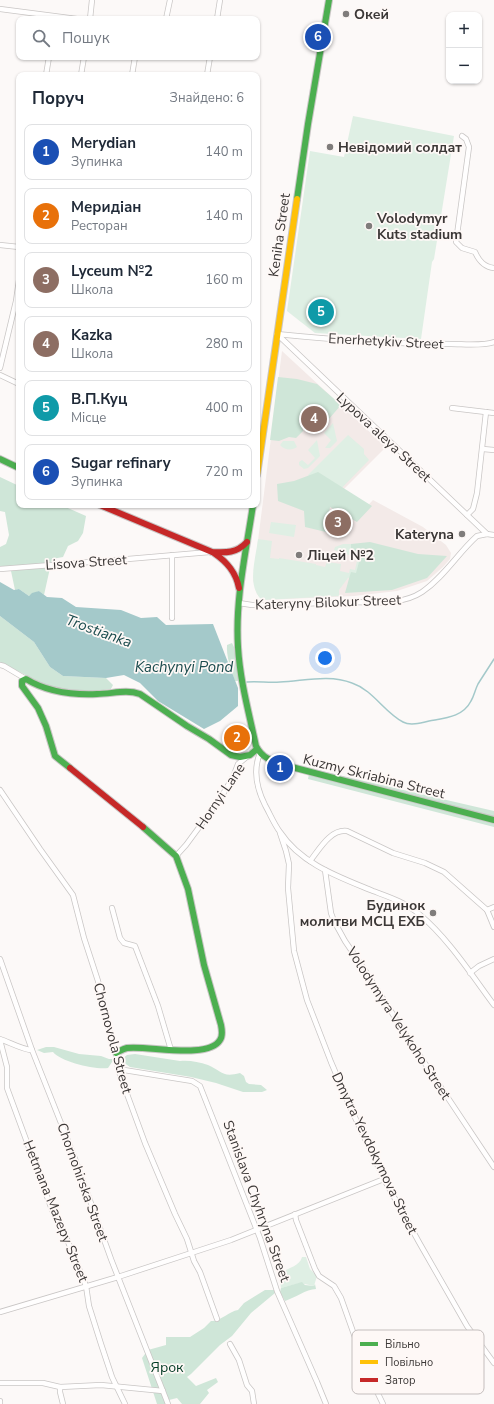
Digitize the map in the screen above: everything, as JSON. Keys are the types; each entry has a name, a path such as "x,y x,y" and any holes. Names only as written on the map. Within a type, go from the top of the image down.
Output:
{"street":[{"path":"90,16 92,0"},
{"path":"167,16 170,0"},
{"path":"217,16 220,0"},
{"name":"Keniha Street","path":"260,454 308,124 329,0"},
{"path":"0,9 46,16"},
{"path":"46,72 48,60"},
{"path":"82,72 84,60"},
{"path":"132,72 134,60"},
{"path":"208,72 210,60"},
{"path":"462,136 466,139 469,147 456,242 462,248 474,252 482,264 494,268"},
{"path":"0,245 16,247"},
{"path":"0,368 16,301"},
{"name":"Enerhetykiv Street","path":"277,334 422,344 494,342"},
{"name":"Lypova aleya Street","path":"277,334 487,534"},
{"path":"0,375 16,383"},
{"path":"452,408 494,413"},
{"path":"467,515 473,509 476,498 483,449 486,412"},
{"path":"483,449 494,450"},
{"path":"0,459 16,466"},
{"path":"107,508 212,552 224,560 230,567 237,578 240,594"},
{"path":"253,508 240,594 237,630 239,659 258,751 256,768 259,788 264,803 280,833 310,862 325,870 402,902 418,913 446,942 494,1005"},
{"path":"487,534 494,535"},
{"name":"Kateryny Bilokur Street","path":"239,603 271,605 385,602 406,599 421,593 448,569 478,536 487,534"},
{"path":"212,552 231,552 239,550 247,542"},
{"name":"Lisova Street","path":"0,569 212,552"},
{"path":"172,556 172,618"},
{"path":"0,665 37,686 47,689 70,693 97,694 132,690 231,754 240,757 250,755 258,751"},
{"path":"26,679 22,682 22,686 38,708 46,726 55,756 176,856 188,889 204,965 221,1026 222,1034 220,1042 209,1048 171,1050 128,1048 121,1050 117,1060"},
{"name":"Kuzmy Skriabina Street","path":"258,751 271,761 494,820"},
{"name":"Hornyi Lane","path":"176,856 220,799 233,777 238,764 250,755"},
{"name":"Chornovola Street","path":"0,790 14,812 74,895 84,938 98,981 117,1060 145,1143 175,1214 187,1238 217,1319"},
{"path":"310,862 333,835 339,831 347,831 393,853 437,868 452,878 465,892 487,910 494,927"},
{"name":"Dmytra Yevdokymova Street","path":"280,833 288,857 288,898 294,951 314,1020 352,1111 384,1179 470,1330"},
{"name":"Volodymyra Velykoho Street","path":"325,870 331,913 345,941 494,1167"},
{"path":"487,910 494,907"},
{"path":"112,908 120,938 124,943 135,946 158,1006 171,1050"},
{"name":"Chornohirska Street","path":"0,959 32,1050 74,1156 111,1259 168,1404"},
{"path":"470,973 479,966 494,959"},
{"name":"Hetmana Mazepy Street","path":"32,1050 26,1050 21,1046 0,1040 6,1067 7,1088 52,1210 62,1228 86,1286 89,1306 116,1386 125,1404"},
{"name":"Stanislava Chyhryna Street","path":"117,1060 124,1070 192,1081 200,1086 257,1230 272,1271 277,1291 326,1404"},
{"path":"0,1312 231,1240 384,1179"},
{"path":"295,1214 315,1269 319,1276 334,1286 341,1298 352,1330"},
{"path":"230,1344 239,1360 247,1385 252,1391 254,1404"},
{"name":"Dmytra Yevdokymova Street","path":"484,1349 494,1363"},
{"path":"0,1383 42,1383 60,1386 101,1385 163,1391"},
{"path":"60,1386 63,1404"},
{"path":"378,1394 383,1404"}],"shaded area":[{"path":"282,351 386,447 333,500 355,519 373,500 423,527 446,545 451,553 450,559 427,581 397,591 354,596 265,600 261,599 257,594 253,580"}],"green space":[{"name":"Volodymyr Kuts stadium","path":"353,116 454,136 434,259 432,262 421,339 315,333 287,311 310,151 344,157"},
{"path":"278,377 297,379 317,384 341,405 328,420 320,413 313,421 309,416 302,424 303,431 296,438 289,437 279,441 270,440"},
{"path":"333,423 337,441 330,448 325,448 331,440 324,433"},
{"path":"348,435 364,449 364,454 369,460 333,497 308,475"},
{"path":"317,440 320,456 308,468 304,469 299,465 299,462 302,460 308,465 315,458 308,450"},
{"path":"283,441 294,441 297,447 286,449 280,445"},
{"path":"318,472 372,506 357,522 330,507 326,532 305,527 304,511 278,501 277,484 294,481"},
{"path":"0,477 16,485 16,508 68,508 86,516 83,533 78,541 68,546 63,557 52,559 44,595 39,591 29,596 19,589 15,590 11,571 0,567 0,547 6,544 9,535 5,512 0,511"},
{"path":"271,522 296,525 294,537 269,533"},
{"path":"258,539 272,541 270,558 316,564 325,567 327,562 341,564 340,571 349,573 350,569 355,570 357,561 367,566 364,574 348,578 339,590 339,596 262,600 257,594 253,580"},
{"path":"370,542 418,554 447,556 427,578 392,590 345,593 351,572 356,573 359,562 351,554 351,544"},
{"path":"343,544 351,544 351,554 349,555 334,550 335,547"},
{"path":"0,616 34,642 50,667 63,676 106,678 113,685 111,689 80,693 47,686 8,666 0,664"},
{"path":"232,643 234,647 239,679 238,681 235,681 230,668 227,653 227,645"},
{"path":"304,767 494,811 494,817 377,786 332,776"},
{"path":"309,774 494,822 494,827 308,779"},
{"path":"46,1047 54,1047 79,1054 101,1056 109,1059 122,1059 127,1055 135,1054 180,1061 198,1062 229,1075 240,1073 249,1084 261,1085 267,1090 262,1092 243,1092 191,1077 130,1067 123,1062 112,1062 108,1068 95,1068 70,1062 57,1056 53,1052 44,1053 37,1050"},
{"path":"302,1257 306,1257 310,1269 317,1276 314,1286 300,1283 281,1288 279,1275 298,1263"},
{"path":"302,1282 305,1285 314,1286 315,1284 316,1289 308,1290 285,1301 280,1292 281,1288"},
{"name":"Ярок","path":"265,1290 274,1290 275,1293 251,1313 232,1336 220,1345 187,1377 196,1386 216,1378 218,1382 207,1390 209,1393 200,1404 182,1404 177,1398 169,1400 169,1404 157,1404 142,1358 148,1350 166,1345 166,1337 190,1337 204,1328 211,1321 218,1320 231,1312 238,1310 244,1303"}],"water":[{"name":"Kachynyi Pond","path":"0,582 14,590 19,589 29,596 32,593 39,591 47,597 62,598 76,607 121,610 141,618 157,617 166,625 213,624 238,688 238,706 220,721 204,729 158,701 140,683 124,675 106,678 63,676 50,667 34,642 0,616"}],"waterway":[{"name":"Trostianka","path":"247,682 276,682 325,678 343,680 359,686 366,691 396,718 409,724 416,724 453,716 468,706 478,684 494,659"}],"traffic: fast":[{"path":"297,199 329,0"},
{"path":"0,459 16,467"},
{"path":"253,508 242,576 237,629 239,660 243,685 258,750 268,758 284,765 494,820"},
{"path":"70,768 55,756 46,726 38,708 22,686 22,681 26,679 43,687 60,692 79,694 124,692 140,694 231,755 240,757 250,755 257,749"},
{"path":"116,1053 127,1048 191,1051 203,1049 213,1046 220,1040 222,1035 221,1025 204,965 188,889 176,856 143,827"}],"traffic: slow":[{"path":"260,454 297,199"}],"traffic: jam":[{"path":"107,508 212,552 231,552 243,546 247,542"},
{"path":"214,553 223,560 233,572 239,588"},
{"path":"70,768 143,827"}],"place":[{"name":"Окей","path":"346,14"},
{"name":"Sugar refinary","path":"318,37"},
{"name":"Невідомий солдат","path":"330,147"},
{"name":"Volodymyr Kuts stadium","path":"369,226"},
{"name":"В.П.Куц","path":"321,312"},
{"name":"Kazka","path":"314,419"},
{"name":"Lyceum №2","path":"338,523"},
{"name":"Kateryna","path":"462,534"},
{"name":"Ліцей №2","path":"299,555"},
{"name":"Меридіан","path":"237,738"},
{"name":"Merydian","path":"280,768"},
{"name":"Будинок молитви МСЦ ЕХБ","path":"433,913"}]}
